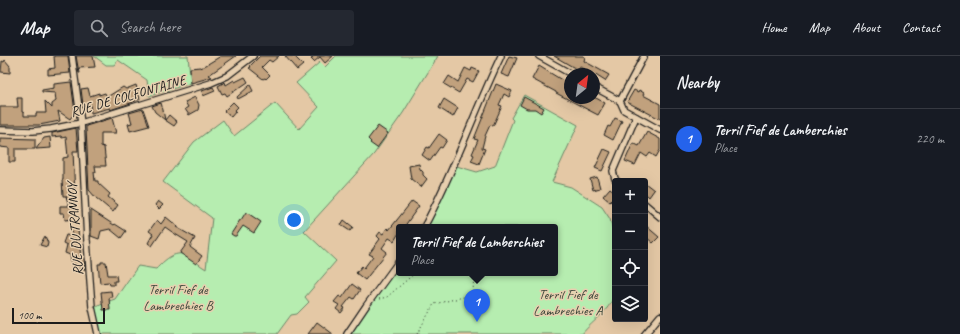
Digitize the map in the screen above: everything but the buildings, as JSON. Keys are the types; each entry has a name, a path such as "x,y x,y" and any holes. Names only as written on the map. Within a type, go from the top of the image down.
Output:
{"street":[{"name":"RUE DU TRANNOY","path":"72,56 81,123 92,307 98,334"},
{"name":"RUE DE COLFONTAINE","path":"0,130 26,131 51,129 81,123 211,83 227,76 253,56"},
{"path":"426,224 444,189 485,89 501,56"},
{"path":"539,56 564,70"},
{"path":"620,101 644,56"},
{"path":"600,90 620,101 624,110 660,130"},
{"path":"615,178 613,171 636,117"},
{"path":"648,207 660,217"},
{"path":"347,334 396,265"},
{"path":"645,334 660,316"}],"path":[{"path":"383,298 387,297 412,276"},
{"path":"417,334 434,304 468,296 473,292 474,276"}],"green space":[{"path":"94,56 188,56 191,83 149,96 147,80 118,60 114,65 106,65"},
{"name":"Terril Fief de Lambrechies B","path":"336,56 438,56 403,113 374,154 304,231 336,261 305,297 309,302 297,314 291,315 277,334 101,334 92,307 115,299 138,266 156,269 170,257 182,254 187,255 206,269 212,218 163,182 194,142 223,120 234,136 275,103 299,129 319,107 296,83 320,62 325,67"},
{"name":"Terril Fief de Lambrechies A","path":"524,95 578,125 552,182 571,187 602,207 610,219 612,227 612,300 610,304 582,334 347,334 396,265 396,276 558,276 558,224 425,224 453,165 477,172 495,166 513,120 511,118"}],"place":[{"name":"Terril Fief de Lamberchies","path":"477,322"}]}
